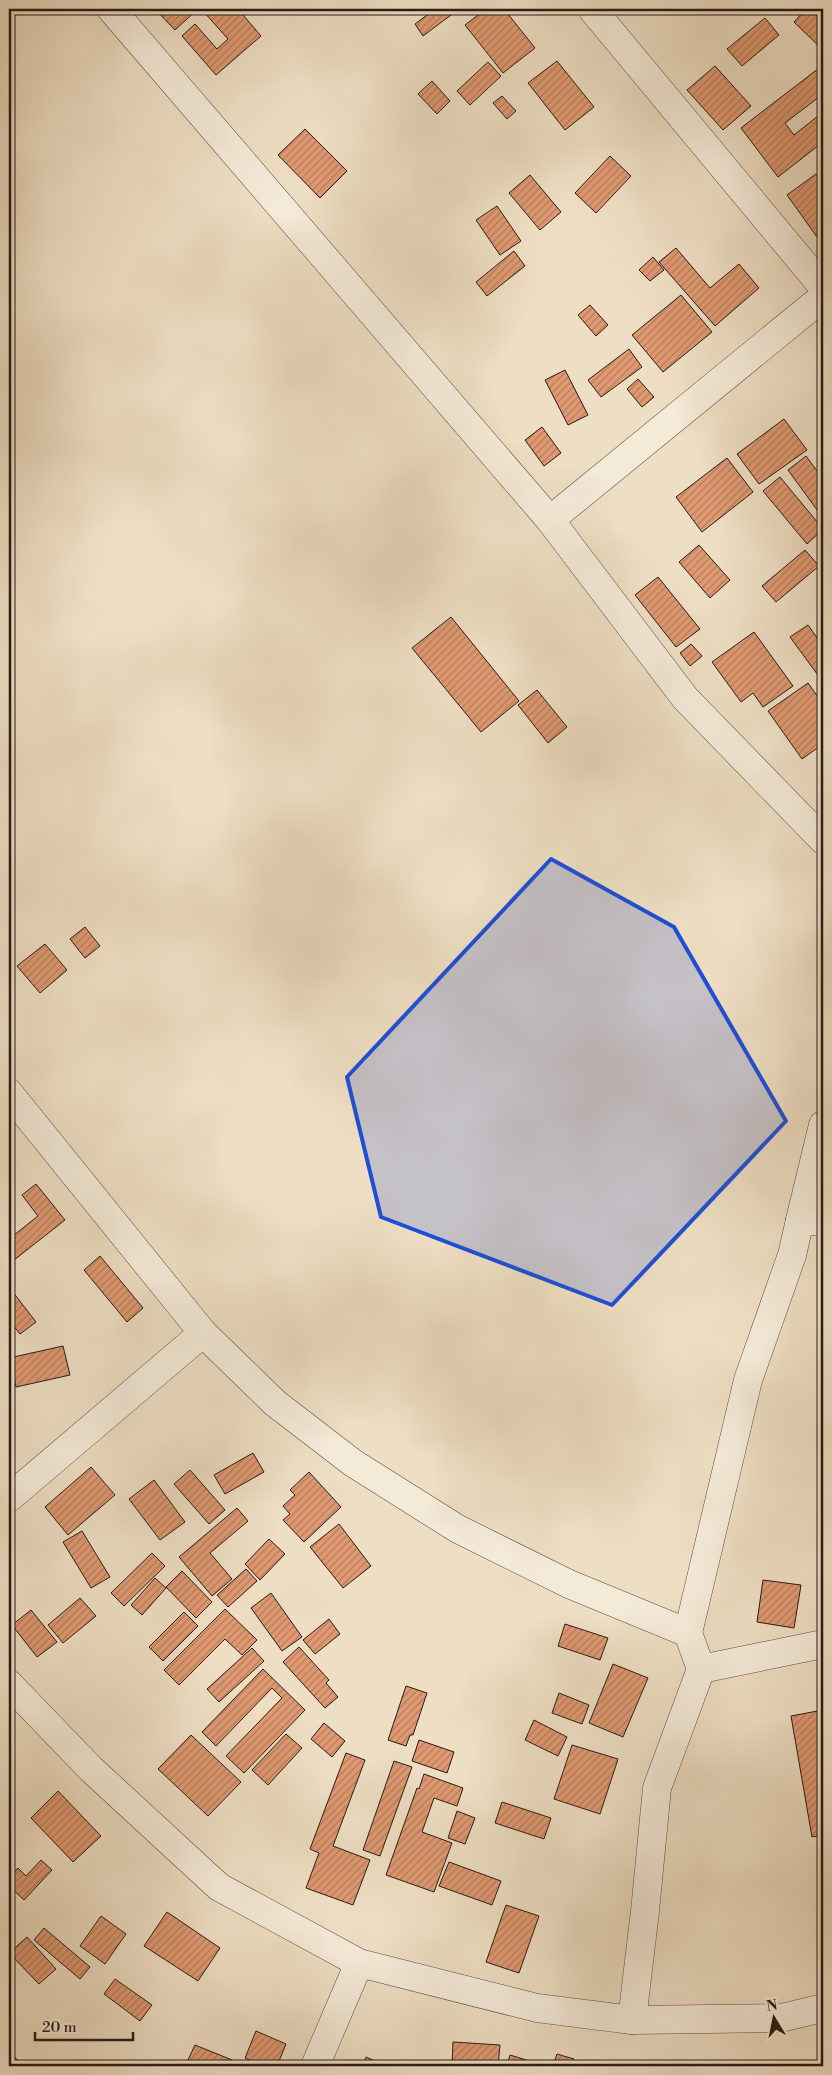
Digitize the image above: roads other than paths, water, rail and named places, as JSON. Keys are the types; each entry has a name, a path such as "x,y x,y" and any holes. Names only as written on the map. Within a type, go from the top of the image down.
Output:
{"street":[{"path":"111,9 550,520 685,698 823,840"},
{"path":"592,9 823,287"},
{"path":"550,520 823,297"},
{"path":"9,1094 204,1333 282,1409 353,1463 458,1529 569,1584 688,1633"},
{"path":"632,2020 657,1788 701,1669 688,1633 748,1380 792,1255 812,1221 823,1125"},
{"path":"9,1498 204,1333"},
{"path":"701,1669 823,1644"},
{"path":"9,1684 91,1768 219,1887 359,1963 537,2008 632,2020 781,2018 823,2008"},
{"path":"315,2066 359,1963"}]}
